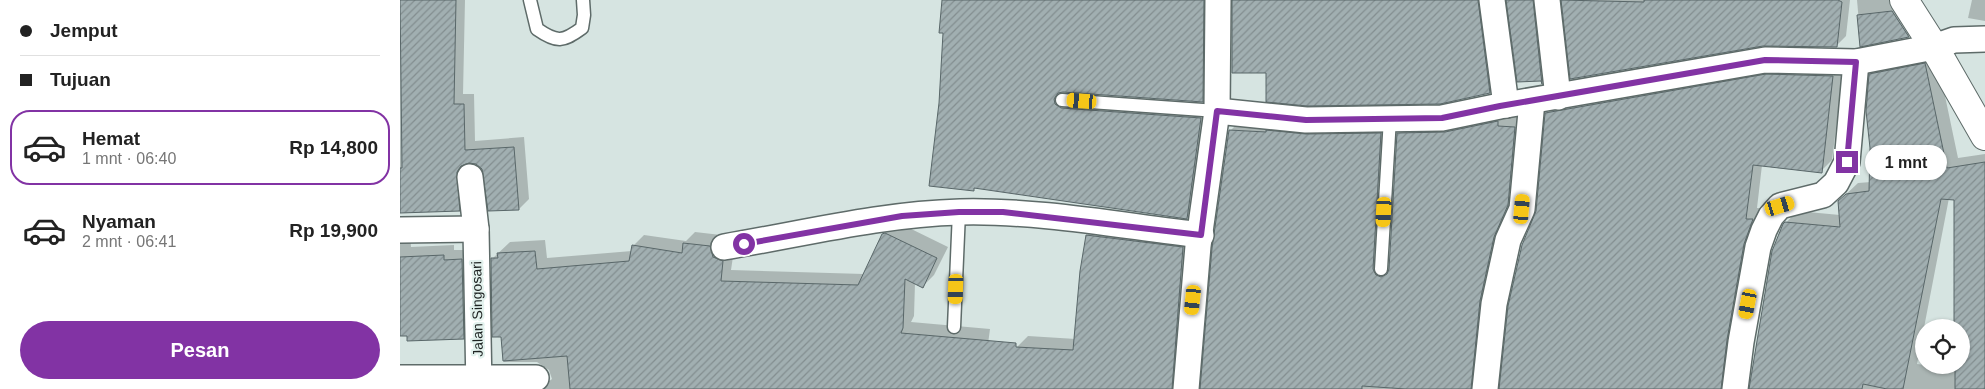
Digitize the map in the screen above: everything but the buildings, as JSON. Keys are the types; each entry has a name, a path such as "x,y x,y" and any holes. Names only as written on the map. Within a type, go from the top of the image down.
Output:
{"street":[{"path":"1186,389 1189,335 1217,111 1218,0"},
{"path":"1492,0 1506,105"},
{"path":"1547,0 1558,97"},
{"path":"1904,0 1934,47 1985,136"},
{"path":"1217,111 1306,120 1442,118 1765,60 1856,62 1934,47 1954,40 1985,39"},
{"path":"1735,389 1741,342 1758,247 1764,230 1771,216 1780,206 1823,195 1836,182 1847,162 1856,62"},
{"path":"1485,389 1494,304 1508,240 1522,209 1532,101"},
{"name":"Jalan Singosari","path":"470,177 476,229 479,383"},
{"path":"724,247 902,216 959,212 1003,212 1201,235"},
{"path":"400,230 476,229"},
{"path":"400,378 479,383 536,378"}],"lane":[{"path":"530,0 537,29 551,39 567,39 582,28 584,15 582,0"},
{"path":"1062,100 1217,111"},
{"path":"1381,268 1390,118"},
{"path":"954,327 959,212"}],"route":[{"path":"744,244 902,216 959,212 1003,212 1201,235 1217,111 1306,120 1442,118 1500,106 1765,60 1856,62 1847,162"}]}
